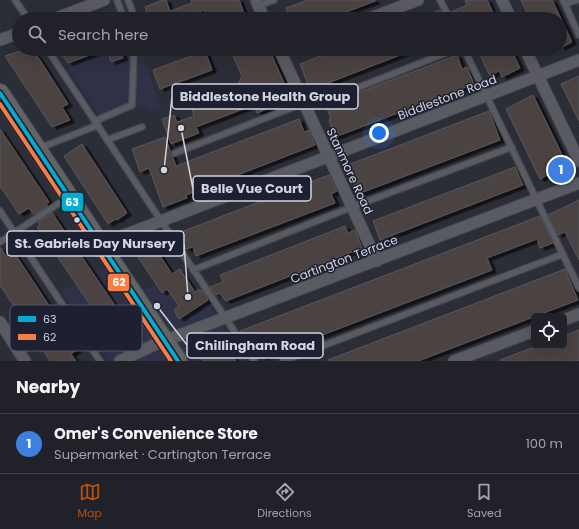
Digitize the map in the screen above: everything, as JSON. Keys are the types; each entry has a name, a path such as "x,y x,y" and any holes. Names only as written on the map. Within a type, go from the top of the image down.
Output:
{"main road":[{"path":"0,93 141,305"},
{"path":"142,307 178,361"}],"street":[{"path":"72,12 104,0"},
{"path":"386,12 418,0"},
{"path":"502,0 508,12"},
{"path":"0,40 12,36"},
{"name":"Stanmore Road","path":"285,56 305,105 377,260"},
{"path":"528,56 579,161"},
{"name":"Biddlestone Road","path":"101,246 117,238 579,60"},
{"name":"Cartington Terrace","path":"120,361 165,341 579,183"},
{"path":"567,319 579,314"},
{"path":"0,322 10,338"},
{"path":"454,361 531,332"},
{"path":"19,351 25,361"}],"lane":[{"path":"15,0 23,12"},
{"path":"117,0 121,12"},
{"path":"128,0 132,12"},
{"path":"257,3 274,0"},
{"path":"440,0 446,12"},
{"path":"576,0 564,2 579,34"},
{"path":"53,56 254,361"},
{"path":"37,149 96,123 132,105 134,56"},
{"path":"174,153 437,56"},
{"path":"468,56 579,288"},
{"path":"107,140 142,127"},
{"path":"193,270 352,207 512,147"},
{"path":"0,242 69,197"},
{"path":"0,210 63,305"},
{"path":"283,361 563,254"},
{"path":"93,351 100,361"}],"shaded area":[{"path":"124,4 127,12 103,12"},
{"path":"60,56 143,56 162,108 150,112 147,105 103,122"},
{"path":"184,266 246,361 108,361 101,351 142,351 142,305 70,305 61,292 100,268 146,290"}],"building":[{"path":"166,0 170,11 192,3 191,0 239,0 243,12 205,12 204,10 198,12 147,12 145,7"},
{"path":"308,0 375,0 346,12 287,12 286,8"},
{"path":"465,0 487,0 493,12 451,12 467,5"},
{"path":"521,0 552,0 558,12 527,12"},
{"path":"567,32 572,42 567,44"},
{"path":"12,54 12,56 37,56 68,104 62,107 70,120 52,127 5,56"},
{"path":"63,56 87,56 68,63"},
{"path":"109,56 122,56 123,58 111,62"},
{"path":"191,56 207,56 212,70 160,89 153,70"},
{"path":"233,56 272,56 291,99 257,113 254,105 196,127 199,133 171,144 162,119 174,115 177,122 194,116 192,109 233,93 242,76"},
{"path":"321,56 398,56 310,90 300,64"},
{"path":"454,56 457,56 462,69 467,67 474,84 335,137 326,105"},
{"path":"480,56 514,56 520,68 502,77 499,71 490,76"},
{"path":"579,76 579,121 561,84"},
{"path":"533,95 570,171 552,180 549,174 540,179 506,109"},
{"path":"489,111 500,140 358,194 348,165"},
{"path":"299,119 304,132 309,130 315,145 186,195 187,198 163,207 149,168 140,172 132,149 165,137 176,166"},
{"path":"0,129 49,202 46,204 48,206 34,215 29,208 19,214 0,186"},
{"path":"82,144 127,213 108,224 64,156"},
{"path":"515,167 523,185 380,240 373,221"},
{"path":"329,175 337,191 331,194 335,203 196,256 193,247 186,249 176,234"},
{"path":"579,200 579,260 565,232 558,235 548,215"},
{"path":"52,213 115,305 91,305 37,227 40,225 38,222"},
{"path":"540,216 553,243 540,248 537,239 487,258 492,270 262,358 257,346 254,347 240,331"},
{"path":"345,226 348,233 355,230 362,248 226,301 219,293 216,295 210,287 223,282 220,275"},
{"path":"156,236 161,244 155,248 172,274 180,269 195,292 199,289 200,291 202,290 208,300 179,319 174,310 179,306 167,289 162,293 134,251"},
{"path":"0,247 6,256 13,251 49,305 13,305 0,285"},
{"path":"565,269 578,300 544,313 531,313 531,318 418,361 328,360"},
{"path":"579,330 579,361 500,361 531,348 567,349 567,335"},
{"path":"217,336 236,361 203,361 194,347"},
{"path":"43,351 75,351 71,354 76,361 50,361"}],"transit line":[{"name":"63","path":"0,93 141,305"},
{"name":"62","path":"0,104 134,305"},
{"name":"63","path":"142,307 178,361"},
{"name":"62","path":"142,317 171,361"}],"place":[{"name":"Belle Vue Court","path":"181,128"},
{"name":"Biddlestone Health Group","path":"164,170"},
{"name":"Omer's Convenience Store","path":"561,170"},
{"name":"St. Gabriels Day Nursery","path":"188,297"},
{"name":"Chillingham Road","path":"157,306"}]}
